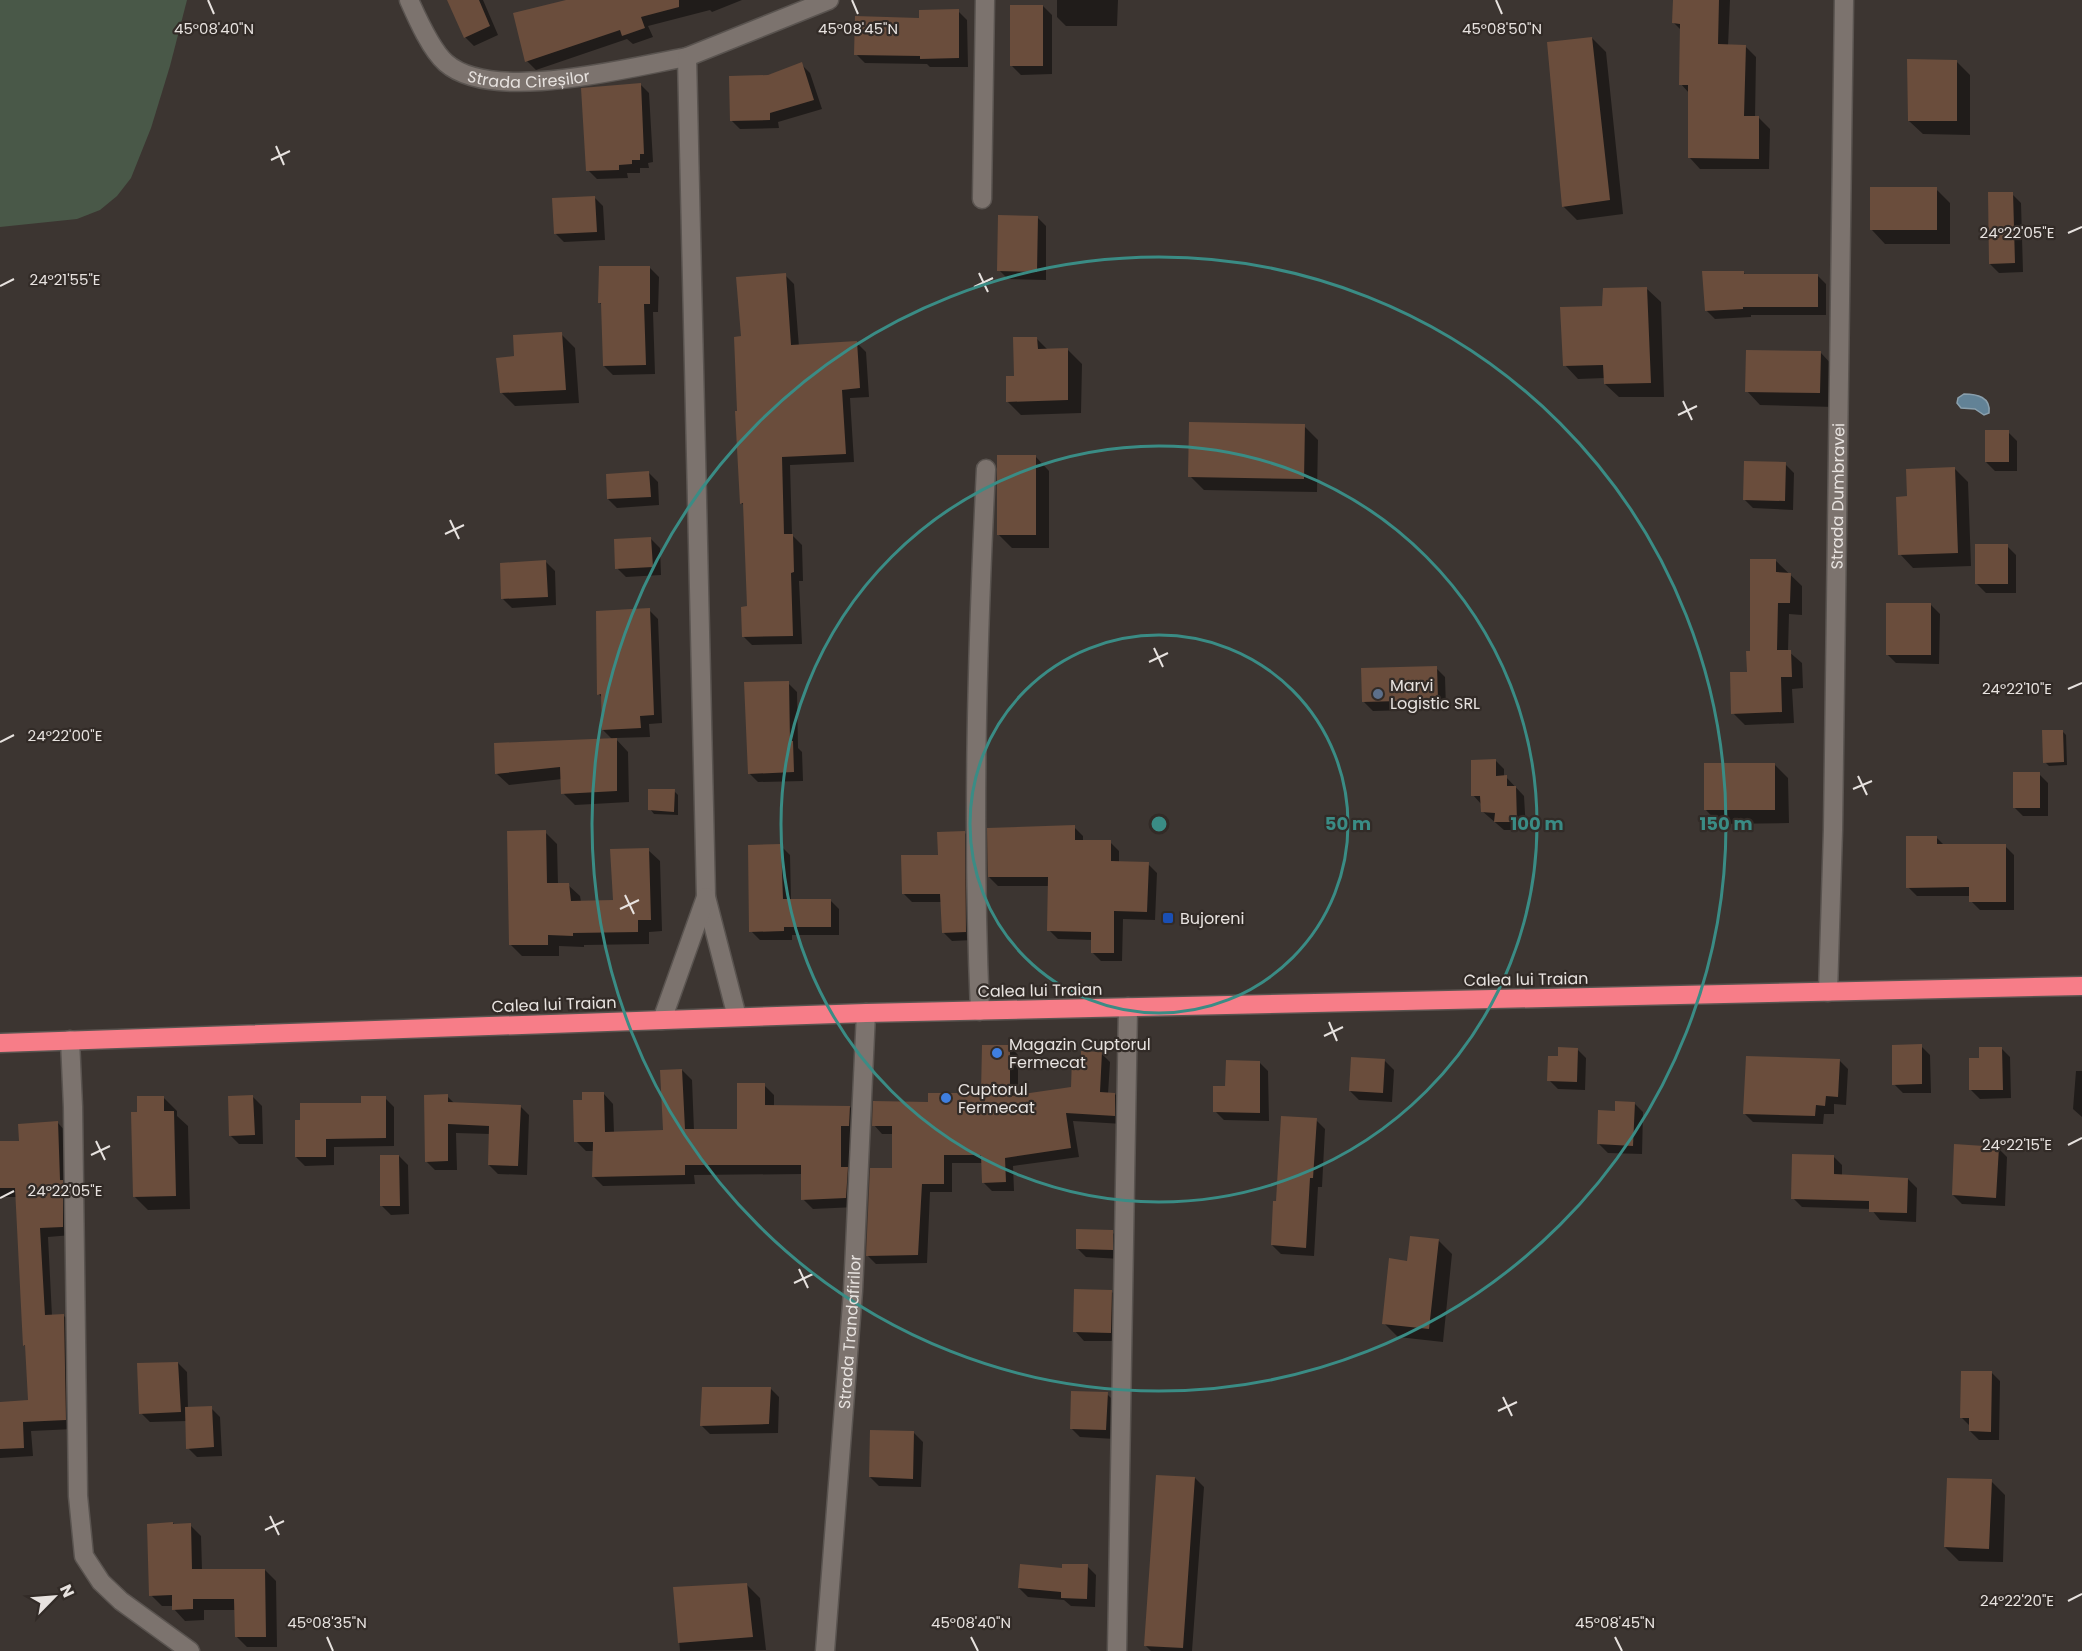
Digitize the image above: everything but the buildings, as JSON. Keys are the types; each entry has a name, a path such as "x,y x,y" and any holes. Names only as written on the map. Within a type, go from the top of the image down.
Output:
{"highway":[{"name":"Calea lui Traian","path":"0,1043 866,1013 2082,986"}],"street":[{"name":"Strada Cireșilor","path":"409,0 422,28 445,62 474,77 514,82 561,80 687,57 830,0"},
{"path":"982,199 985,0"},
{"name":"Strada Dumbravei","path":"1828,992 1833,830 1844,0"},
{"path":"687,57 706,897 737,1017"},
{"path":"980,1011 975,762 978,618 986,470"},
{"path":"662,1020 706,897"},
{"path":"1116,1651 1128,1007"},
{"name":"Strada Trandafirilor","path":"825,1651 853,1291 866,1013"},
{"path":"70,1040 73,1107 78,1496 84,1556 101,1582 121,1601 190,1651"}],"green space":[{"path":"0,0 187,0 151,128 131,178 117,196 100,210 77,219 0,227"}],"water":[{"path":"1964,394 1978,396 1985,400 1988,403 1989,413 1984,415 1975,409 1961,408 1957,403 1958,398"}],"place":[{"name":"Marvi Logistic SRL","path":"1378,694"},
{"name":"Bujoreni","path":"1168,918"},
{"name":"Magazin Cuptorul Fermecat","path":"997,1053"},
{"name":"Cuptorul Fermecat","path":"946,1098"}]}
